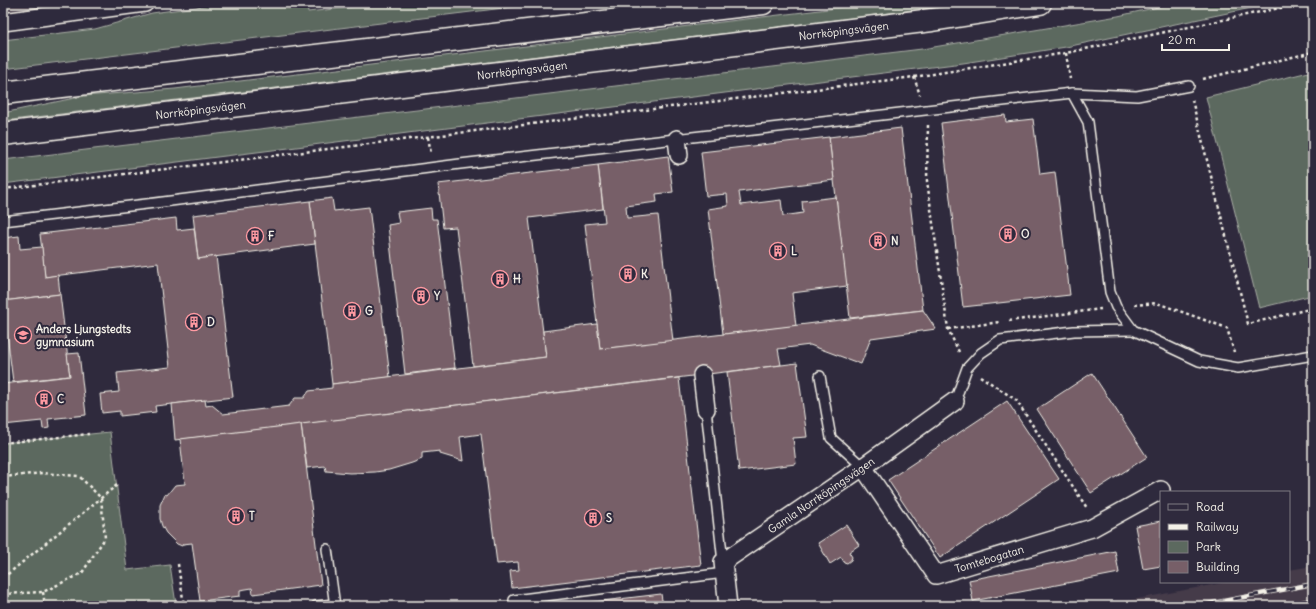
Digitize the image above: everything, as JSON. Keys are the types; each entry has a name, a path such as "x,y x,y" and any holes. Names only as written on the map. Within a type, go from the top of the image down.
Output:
{"main road":[{"path":"3,93 763,3"},
{"name":"Norrköpingsvägen","path":"3,134 892,25 1040,3"}],"street":[{"path":"3,22 145,3"},
{"path":"702,375 706,409"},
{"name":"Gamla Norrköpingsvägen","path":"724,568 955,401"},
{"name":"Tomtebogatan","path":"863,467 936,575 1099,525 1161,490"},
{"path":"724,568 728,606"}],"lane":[{"path":"3,222 460,164 678,147 837,121 924,109 1072,93 1138,96 1189,86"},
{"path":"1072,93 1088,122 1110,292 1116,307 1133,330"},
{"path":"955,401 967,368 981,353 1000,340 1074,331 1133,330 1199,361 1238,368 1313,355"},
{"path":"820,376 831,438 863,467"},
{"path":"514,600 724,568 706,409"},
{"path":"316,606 335,605 327,549"}],"path":[{"path":"3,189 914,76 1066,53 1303,3"},
{"path":"1313,52 1188,83 1248,324 1313,308"},
{"path":"1066,53 1072,93"},
{"path":"914,76 928,125 927,181 948,329 967,368 1016,400 1099,525"},
{"path":"3,443 88,434"},
{"path":"3,477 42,473 79,476 101,498 105,538 82,574 43,592 3,594"},
{"path":"3,578 117,485"},
{"path":"178,564 184,606"},
{"path":"43,592 45,606"}],"shaded area":[{"path":"3,3 81,3 3,13"},
{"path":"1313,566 1313,606 1100,606 1222,583 1290,583 1290,570"}],"green space":[{"path":"226,3 307,3 308,12 384,3 545,3 3,69 3,40 95,29 152,13"},
{"path":"877,3 962,3 861,17 3,121 3,113 84,96 175,89"},
{"path":"1176,3 1275,3 1066,47 963,63 3,184 3,160 922,49 1118,16"},
{"path":"1313,71 1313,295 1259,308 1206,97"},
{"path":"110,432 127,570 170,565 176,604 163,606 3,606 3,443"}],"building":[{"name":"O","path":"1005,115 1006,122 1033,119 1040,174 1055,172 1070,295 963,307 941,123"},
{"name":"N","path":"901,128 923,310 850,318 829,137"},
{"name":"L","path":"829,137 834,180 739,192 741,205 781,200 783,216 803,213 802,201 836,197 847,286 792,293 796,326 723,334 708,209 728,206 727,194 706,196 701,152"},
{"name":"K","path":"668,156 673,192 656,194 657,202 626,206 627,218 658,215 673,341 600,349 585,224 605,222 598,165"},
{"name":"H","path":"598,165 603,209 529,218 546,357 473,366 456,227 443,228 438,184"},
{"name":"G","path":"332,198 334,211 369,207 390,377 332,384 310,201"},
{"name":"F","path":"310,201 315,244 198,259 193,215"},
{"name":"Y","path":"431,208 432,219 437,219 455,368 405,374 388,225 399,223 397,212"},
{"name":"D","path":"176,218 177,230 194,228 198,259 216,256 233,397 155,406 156,412 120,416 120,411 102,413 100,394 119,392 117,373 170,367 158,263 45,277 40,234"},
{"path":"19,236 20,249 42,247 45,277 58,275 60,294 3,301 3,238"},
{"path":"60,294 70,376 13,382 3,301"},
{"path":"923,310 936,329 871,338 861,364 810,345 778,349 781,365 175,440 172,404 205,400 206,406 212,405 223,414 289,406 295,398 304,398 309,391 332,388 332,384 546,357 543,331 597,324 600,349"},
{"name":"C","path":"79,353 86,415 48,419 49,428 43,429 42,421 3,425 3,384 70,376 67,354"},
{"path":"797,363 807,437 793,438 796,464 739,471 727,372"},
{"path":"1092,373 1147,457 1091,493 1037,409"},
{"name":"S","path":"679,378 701,565 512,588 510,571 519,570 518,562 497,564 481,434 460,437 463,461 440,454 440,451 422,453 422,459 389,470 375,472 350,473 326,471 325,466 307,468 301,424"},
{"path":"1007,401 1059,479 940,558 888,480"},
{"name":"T","path":"301,424 321,585 253,594 252,588 240,590 240,596 200,601 192,543 183,544 182,546 177,544 166,533 160,519 160,505 165,494 167,495 175,485 185,484 180,439"},
{"path":"1160,521 1160,566 1143,569 1135,526"},
{"path":"846,525 859,545 849,552 852,557 847,563 844,562 841,557 830,564 818,543"},
{"path":"1115,551 1119,573 973,601 969,580"},
{"path":"661,594 663,606 560,606"}],"railway":[{"path":"1197,606 1313,584"},
{"path":"1280,606 1313,600"}],"place":[{"name":"O","path":"1008,234"},
{"name":"F","path":"255,236"},
{"name":"N","path":"878,241"},
{"name":"L","path":"778,251"},
{"name":"K","path":"628,274"},
{"name":"H","path":"500,279"},
{"name":"Y","path":"421,296"},
{"name":"G","path":"352,311"},
{"name":"D","path":"194,322"},
{"name":"Anders Ljungstedts gymnasium","path":"23,335"},
{"name":"C","path":"44,399"},
{"name":"T","path":"236,516"},
{"name":"S","path":"593,518"}]}
